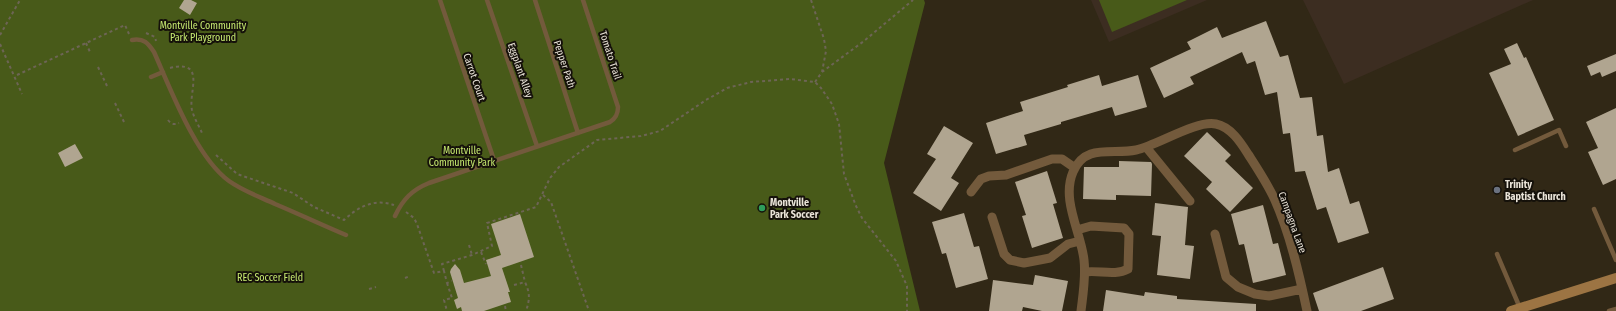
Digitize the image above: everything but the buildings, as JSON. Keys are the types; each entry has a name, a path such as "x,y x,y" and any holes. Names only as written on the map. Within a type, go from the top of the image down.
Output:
{"main road":[{"path":"1516,310 1616,278"}],"street":[{"name":"Campagna Lane","path":"1081,311 1085,272 1084,258 1069,194 1070,179 1082,158 1089,154 1128,151 1146,147 1185,131 1208,124 1216,124 1230,131 1241,143 1262,175 1274,198 1294,256 1307,311"},
{"path":"1146,147 1190,201"},
{"path":"972,192 981,179 989,176 1006,175 1052,159 1062,159 1075,168"},
{"path":"992,217 1004,254 1010,260 1024,263 1050,258 1068,244 1080,241"},
{"path":"1077,230 1091,226 1124,228 1129,234 1128,269 1121,273 1096,271 1085,272"},
{"path":"1215,234 1226,277 1238,287 1255,294 1268,296 1302,289"}],"lane":[{"name":"Carrot Court","path":"440,0 494,160"},
{"name":"Eggplant Alley","path":"487,0 538,146"},
{"name":"Pepper Path","path":"535,0 578,133"},
{"name":"Tomato Trail","path":"578,133 610,122 616,116 618,107 583,0"},
{"path":"132,40 139,39 148,43 185,120 204,155 228,181 246,192 346,235"},
{"path":"151,77 163,72"},
{"path":"1516,150 1559,130 1566,146"},
{"path":"396,216 399,206 409,194 421,186 494,160 578,133"},
{"path":"1594,209 1616,260"},
{"path":"1497,254 1516,310"},
{"path":"1609,311 1616,309"}],"path":[{"path":"0,35 20,0"},
{"path":"811,0 824,39 826,51 822,72"},
{"path":"815,82 822,72 864,41 913,0"},
{"path":"17,75 125,25 129,34 135,32"},
{"path":"143,32 150,33 155,37 158,43"},
{"path":"86,43 90,52"},
{"path":"0,44 22,94"},
{"path":"167,62 170,68 183,66 189,68 192,72 194,79 192,109 202,134"},
{"path":"98,67 108,88"},
{"path":"447,311 444,300 452,298 442,264 481,252 492,246 487,223 536,207 550,178 559,167 597,140 641,136 660,131 706,100 727,88 751,82 790,79 815,82 832,104 839,124 844,174 862,218 896,261 907,286 907,311"},
{"path":"115,103 124,122"},
{"path":"168,120 170,123 180,123"},
{"path":"212,151 237,174 293,193 314,206 344,220 354,211 369,204 384,201 399,206 414,218 434,273 444,271"},
{"path":"543,195 551,202 589,311"},
{"path":"469,245 472,255"},
{"path":"481,252 486,264"},
{"path":"520,265 525,282 530,292 526,311"},
{"path":"405,278 410,276"},
{"path":"447,283 452,281"},
{"path":"514,285 525,282"},
{"path":"369,289 376,287"},
{"path":"505,306 506,311"}],"shaded area":[{"path":"1091,0 1207,0 1109,42"},
{"path":"1303,0 1533,0 1344,84"}],"green space":[{"name":"Montville Community Park","path":"0,0 924,0 925,3 884,163 920,311 0,311"},
{"path":"1099,0 1187,0 1112,32"}],"place":[{"name":"Trinity Baptist Church","path":"1497,190"},
{"name":"Montville Park Soccer","path":"762,208"}],"park label":[{"name":"Montville Community Park Playground","path":"203,30"},
{"name":"REC Soccer Field","path":"270,277"}]}
